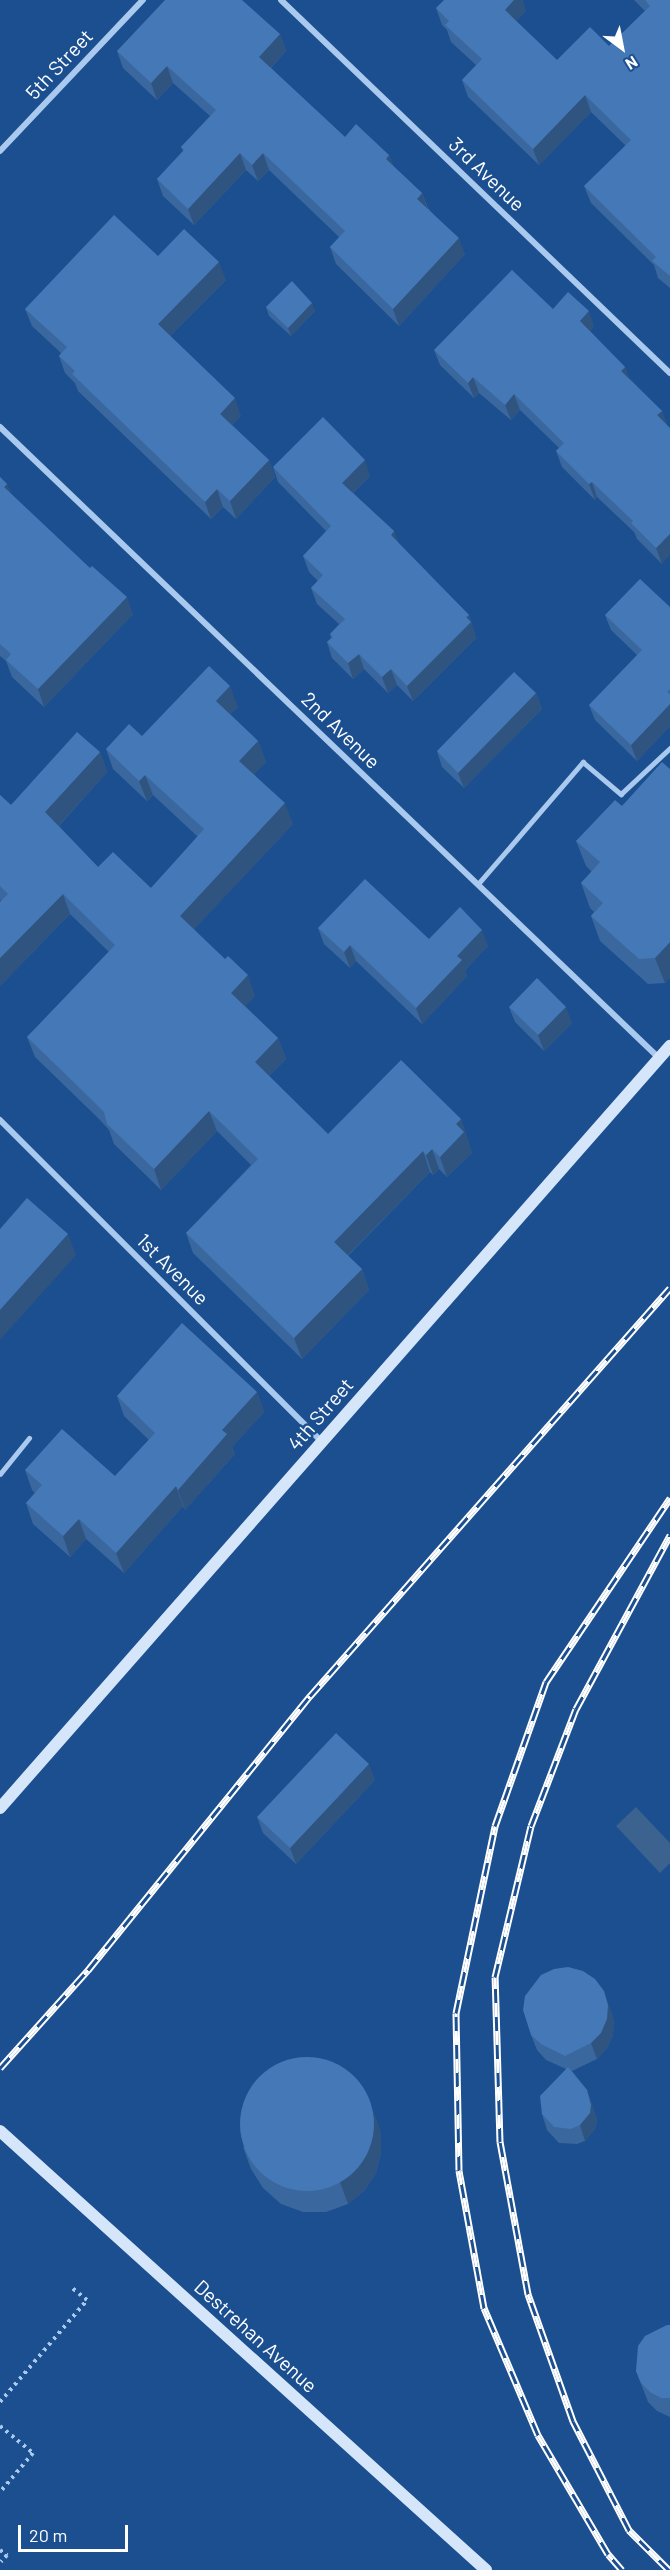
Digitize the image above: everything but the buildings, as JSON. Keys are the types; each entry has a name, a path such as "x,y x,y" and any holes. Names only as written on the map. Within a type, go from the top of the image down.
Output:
{"main road":[{"name":"4th Street","path":"0,1808 670,1046"},
{"name":"Destrehan Avenue","path":"0,2131 486,2570"}],"street":[{"name":"5th Street","path":"0,151 143,0"},
{"name":"3rd Avenue","path":"281,0 670,373"},
{"name":"2nd Avenue","path":"0,427 660,1058"},
{"name":"1st Avenue","path":"0,1120 322,1442"}],"lane":[{"path":"478,884 583,762 621,794 670,748"},
{"path":"0,1474 30,1438"}],"path":[{"path":"0,2402 87,2300 70,2286"},
{"path":"0,2426 33,2453 0,2492"},
{"path":"0,2550 7,2555 1,2562"}],"water":[{"path":"636,1807 670,1843 670,1863 660,1873 616,1826"}],"railway":[{"path":"0,2068 88,1970 310,1696 670,1288"},
{"path":"622,2570 608,2554 538,2435 484,2308 459,2170 456,2013 495,1826 546,1682 670,1498"},
{"path":"669,2570 629,2530 573,2421 528,2294 500,2142 495,1977 531,1826 576,1709 670,1535"}]}
